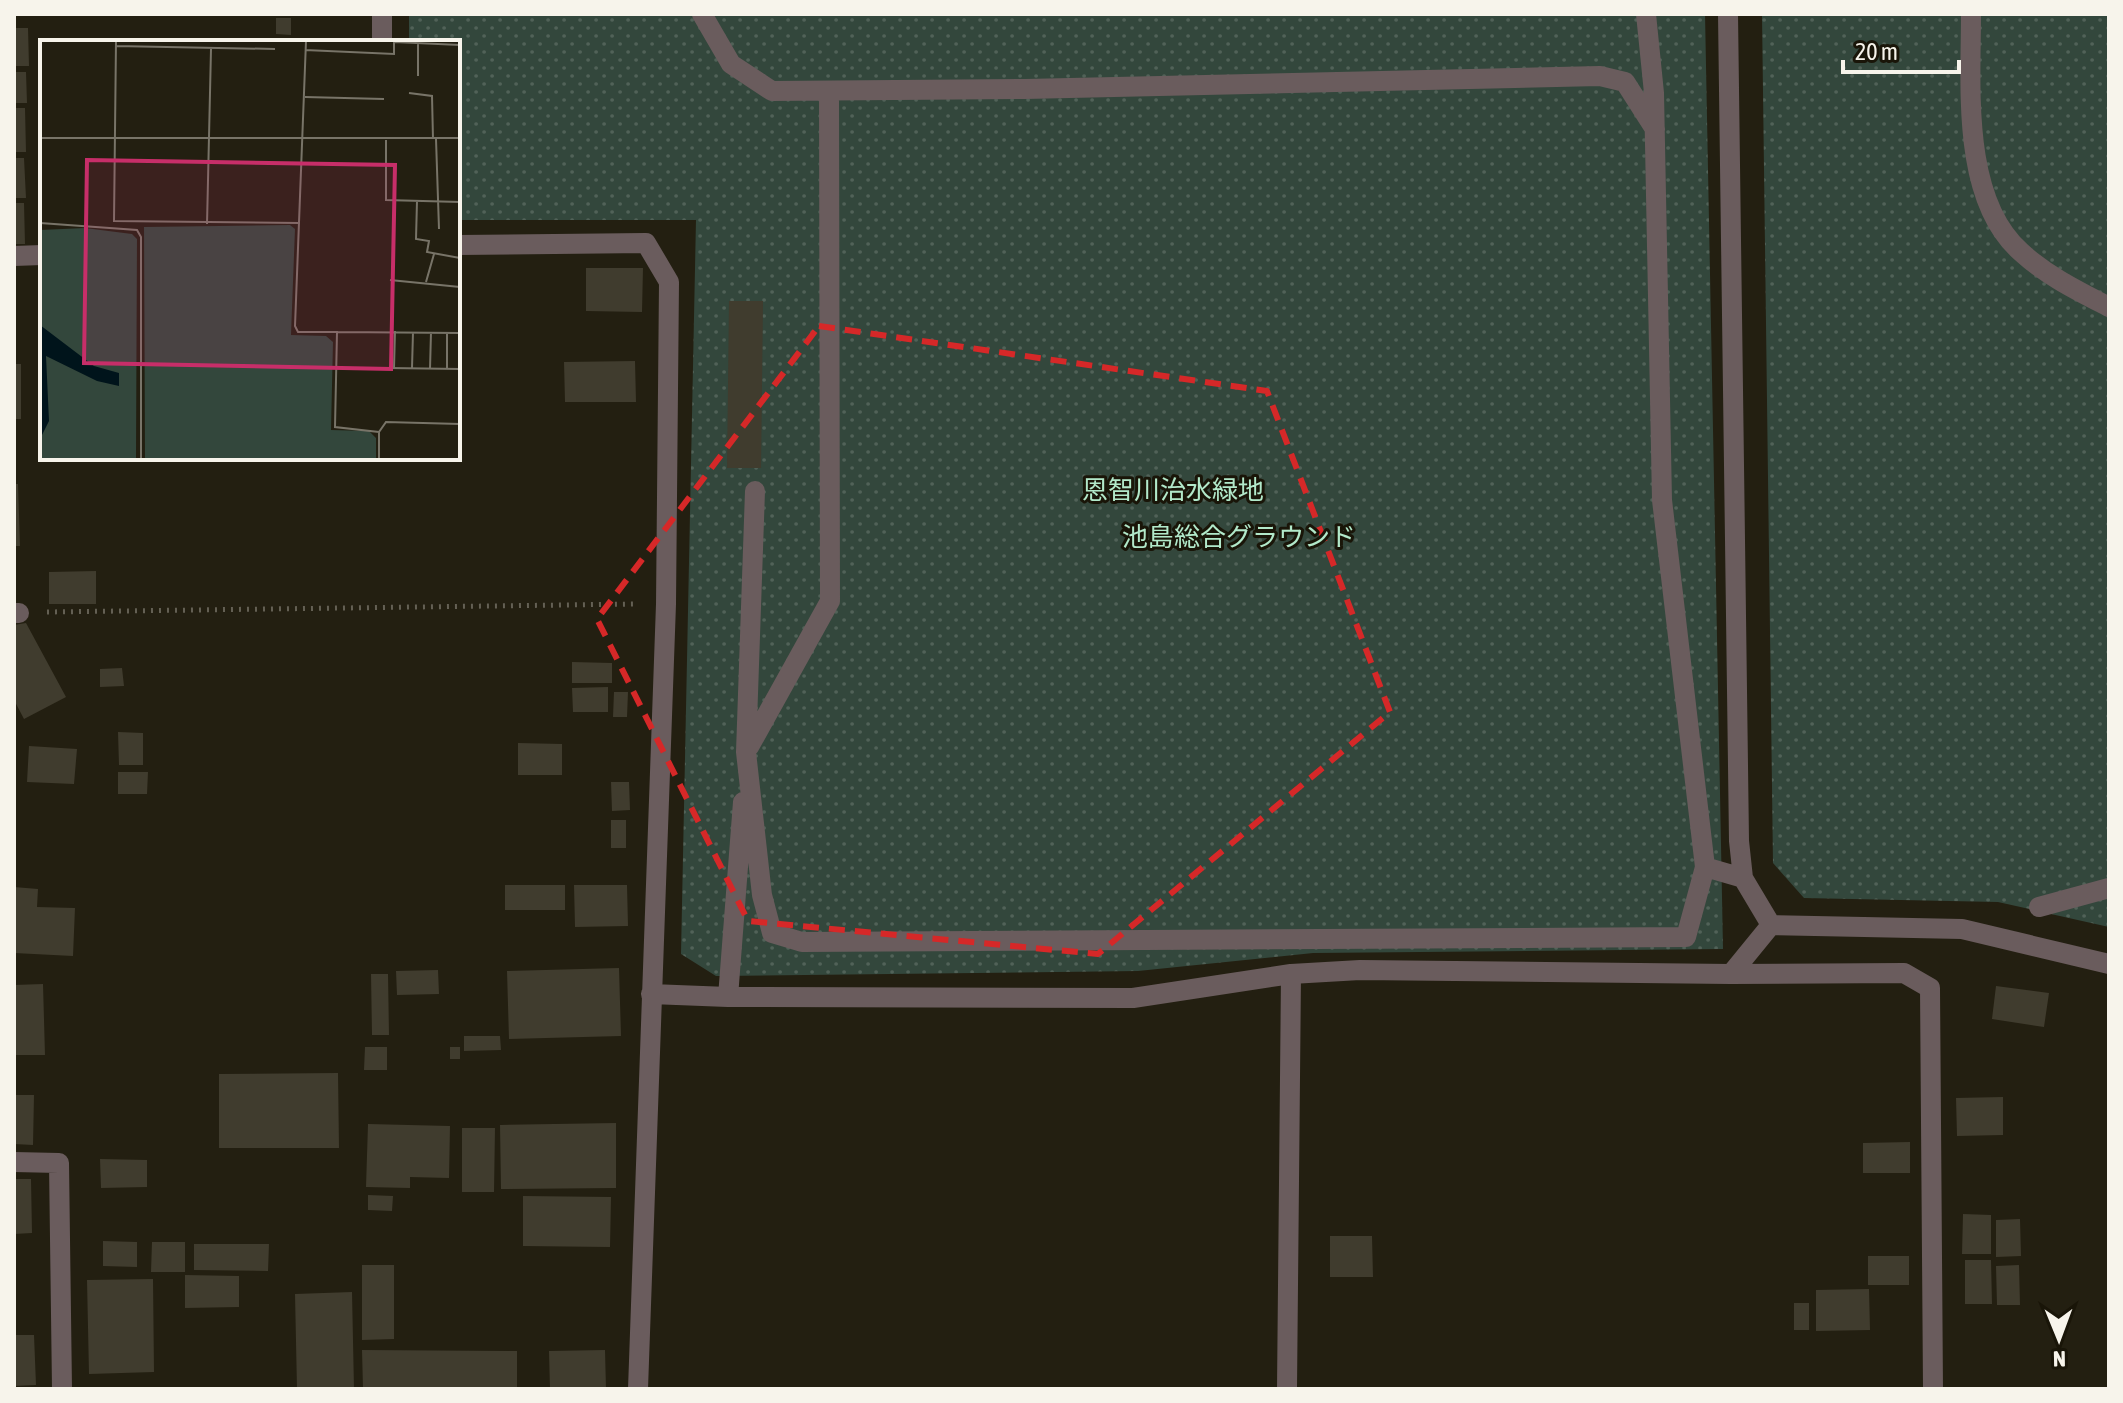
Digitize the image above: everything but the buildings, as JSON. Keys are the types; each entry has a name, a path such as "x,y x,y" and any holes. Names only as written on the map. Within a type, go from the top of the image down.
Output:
{"street":[{"path":"382,14 382,40"},
{"path":"702,14 731,64 772,91 1025,89 1600,76 1625,82 1655,129"},
{"path":"829,91 830,601 746,752 762,895 772,933 802,942 1686,937 1705,867 1662,500 1654,93 1646,14"},
{"path":"1728,14 1739,841 1743,878 1771,925"},
{"path":"1971,14 1971,133 1981,180 1996,222 2019,251 2063,284 2109,307"},
{"path":"460,245 646,243 669,282 666,604 638,1389"},
{"path":"14,256 40,255"},
{"path":"728,997 746,752 755,491"},
{"path":"1705,867 1743,878"},
{"path":"2039,907 2109,888"},
{"path":"1771,925 1962,929 2109,964"},
{"path":"1731,974 1771,925"},
{"path":"651,994 1133,998 1291,974 1360,970 1904,973 1930,988 1933,1389"},
{"path":"1287,1389 1291,974"},
{"path":"14,1162 59,1163 62,1389"}],"path":[{"path":"17,613 666,604"}],"highlighted area":[{"path":"819,326 1267,391 1390,712 1098,954 748,921 597,619"}],"green space":[{"name":"恩智川治水緑地","path":"409,14 1705,14 1723,949 1313,953 1138,971 716,976 681,954 696,220 460,220 460,40 409,40"},
{"path":"1762,14 2109,14 2109,927 1998,902 1804,898 1773,863"}],"park label":[{"name":"池島総合グラウンド","path":"1239,537"}]}
